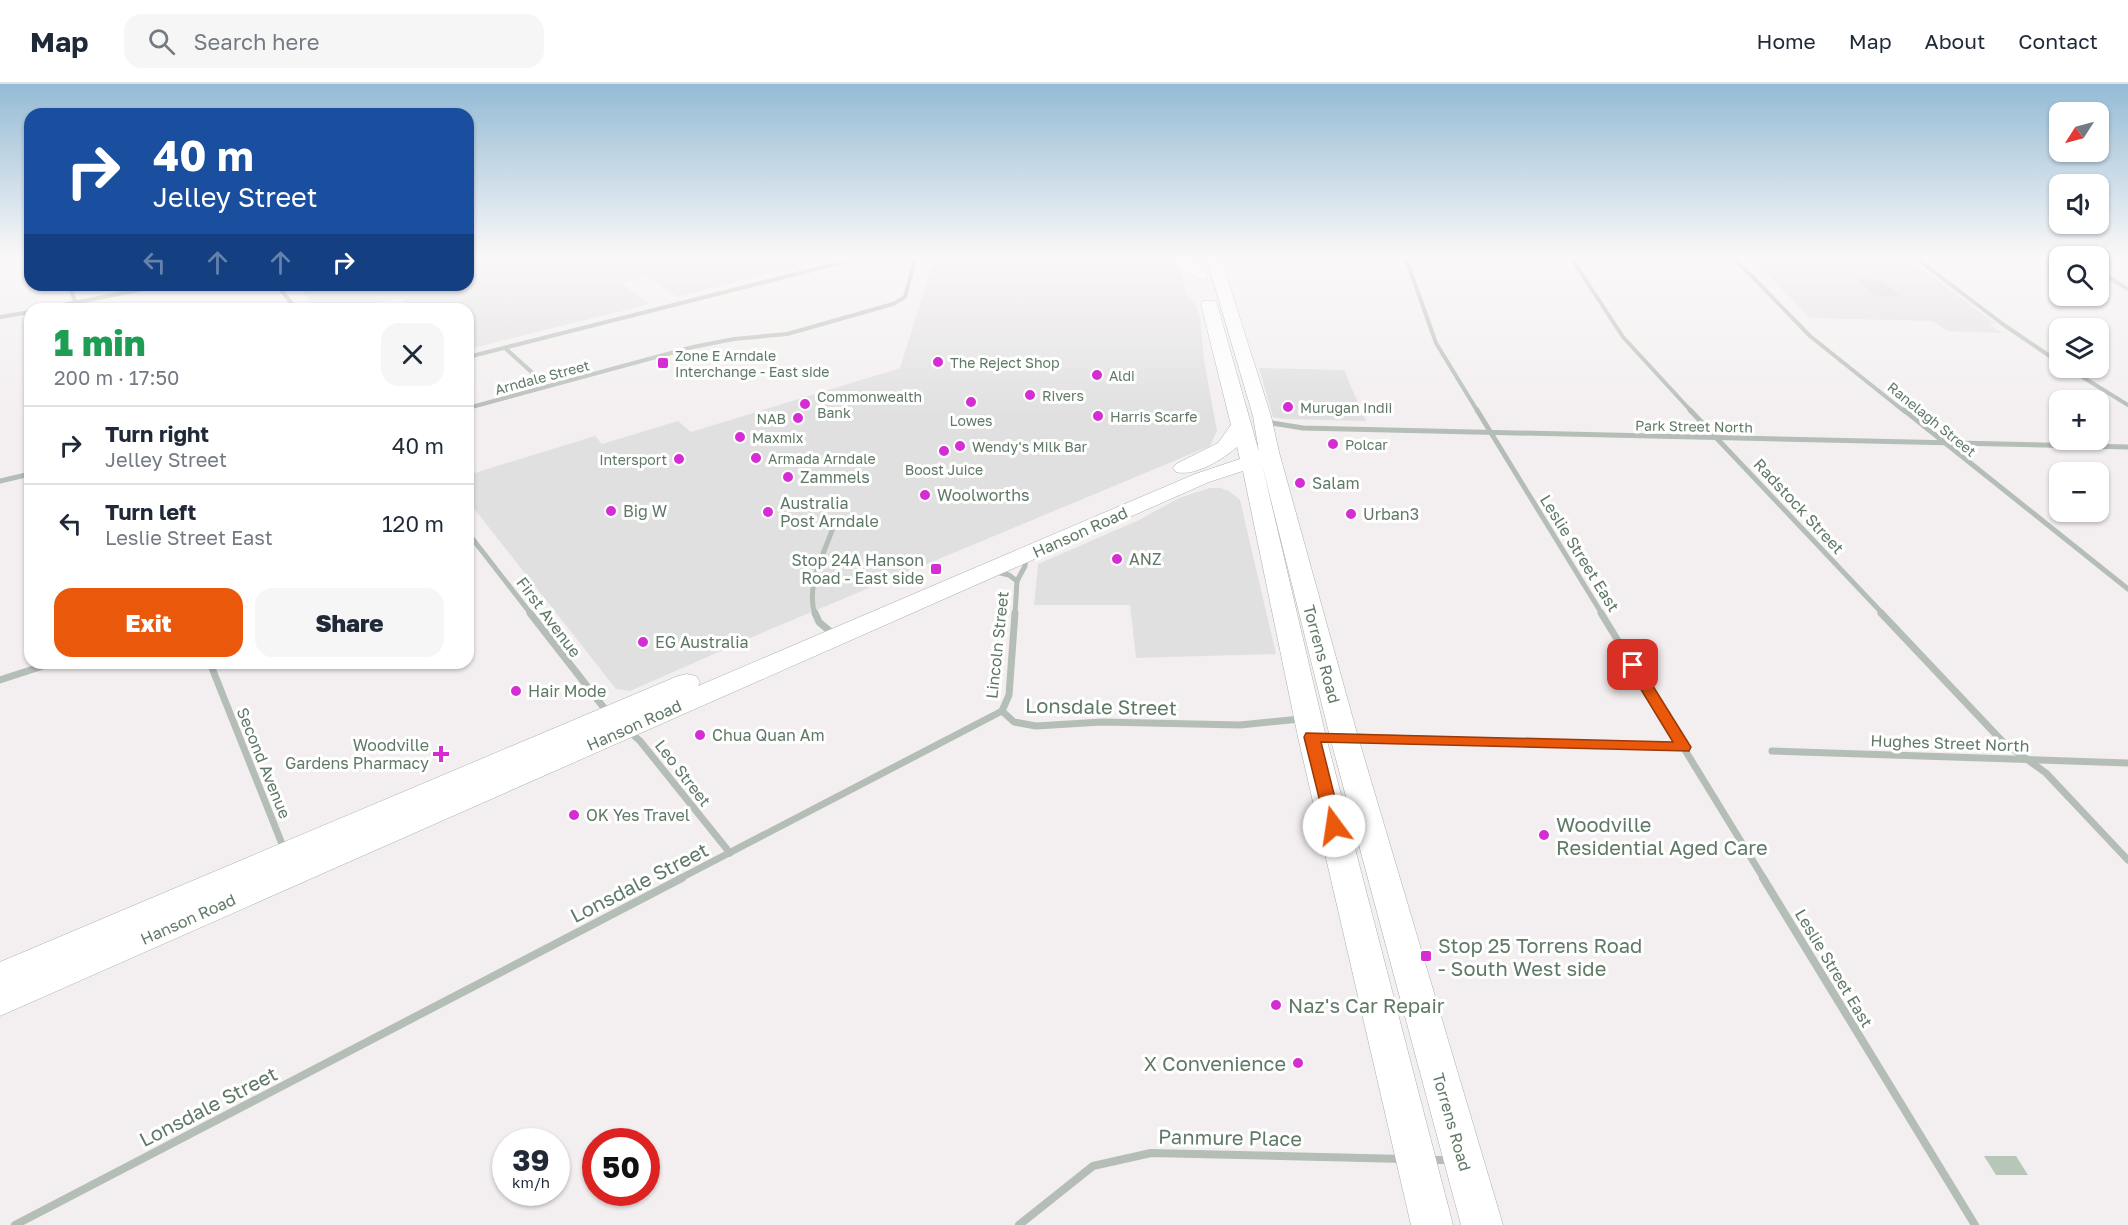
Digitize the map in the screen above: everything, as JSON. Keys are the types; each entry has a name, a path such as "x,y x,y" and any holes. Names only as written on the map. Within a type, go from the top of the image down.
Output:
{"main road":[{"name":"Torrens Road","path":"1210,309 1324,733 1482,1225"},
{"name":"Torrens Road","path":"1228,309 1262,416 1324,733 1432,1225"},
{"path":"1099,505 1210,457 1230,445 1241,425"},
{"name":"Hanson Road","path":"0,977 289,864 1017,550 1099,505 1114,506 1219,463 1270,454"},
{"name":"Hanson Road","path":"829,630 989,570 1017,550 1051,544 1249,457"},
{"path":"1202,478 1230,477 1242,481 1259,494"},
{"name":"Hanson Road","path":"0,1001 289,864"}],"street":[{"path":"474,356 657,309"},
{"name":"Arndale Street","path":"474,406 722,341 787,334 876,309"},
{"name":"Leslie Street East","path":"1423,309 1431,334 1490,432 1975,1225"},
{"name":"Radstock Street","path":"1605,309 1623,337 2003,742 2046,773 2128,860"},
{"name":"Ranelagh Street","path":"1784,309 1810,336 2128,589"},
{"path":"1983,309 2049,355"},
{"path":"0,318 24,313"},
{"path":"505,348 547,386"},
{"path":"2084,378 2128,405"},
{"name":"Park Street North","path":"1262,416 1272,423 1302,428 2128,447"},
{"path":"0,481 24,475"},
{"path":"829,630 816,616 812,605 814,587 834,525"},
{"name":"First Avenue","path":"474,542 618,722"},
{"name":"Lincoln Street","path":"1002,711 1008,695 1017,581 1025,566 1017,550"},
{"name":"Lincoln Street","path":"989,570 1009,575 1017,581"},
{"path":"0,680 34,669"},
{"name":"Second Avenue","path":"212,669 289,864"},
{"name":"Lonsdale Street","path":"15,1225 35,1220 1002,711 1014,722 1036,726 1102,722 1240,724 1324,733 1683,747"},
{"name":"Leo Street","path":"618,722 640,741 730,854"},
{"name":"Hughes Street North","path":"1772,751 2128,763"},
{"name":"Panmure Place","path":"1018,1225 1093,1166 1120,1158 1151,1153 1463,1160"}],"shaded area":[{"path":"474,309 629,309 474,348"},
{"path":"918,309 1197,309 1217,431 1210,446 766,631 630,691 616,689 474,509 474,473 595,436 602,444 678,421 691,432 900,368"},
{"path":"1801,309 1976,309 1996,324 1989,324 2002,333 1947,331 1933,321 1810,318"},
{"path":"1259,368 1344,370 1366,421 1273,417"},
{"path":"1210,488 1229,491 1240,500 1276,654 1136,658 1130,605 1034,605 1038,564 1139,520 1179,498"},
{"path":"1984,1156 2016,1156 2028,1175 1996,1175"}],"place":[{"name":"The Reject Shop","path":"938,362"},
{"name":"Zone E Arndale Interchange - East side","path":"663,363"},
{"name":"Aldi","path":"1097,375"},
{"name":"Rivers","path":"1030,395"},
{"name":"Lowes","path":"971,402"},
{"name":"Commonwealth Bank","path":"805,404"},
{"name":"Murugan Indii","path":"1288,407"},
{"name":"Harris Scarfe","path":"1098,416"},
{"name":"NAB","path":"798,418"},
{"name":"Maxmix","path":"740,437"},
{"name":"Polcar","path":"1333,444"},
{"name":"Wendy's Milk Bar","path":"960,446"},
{"name":"Boost Juice","path":"944,451"},
{"name":"Armada Arndale","path":"756,458"},
{"name":"Intersport","path":"679,459"},
{"name":"Zammels","path":"788,477"},
{"name":"Salam","path":"1300,483"},
{"name":"Woolworths","path":"925,495"},
{"name":"Big W","path":"611,511"},
{"name":"Australia Post Arndale","path":"768,512"},
{"name":"Urban3","path":"1351,514"},
{"name":"ANZ","path":"1117,559"},
{"name":"Stop 24A Hanson Road - East side","path":"936,569"},
{"name":"EG Australia","path":"643,642"},
{"name":"Hair Mode","path":"516,691"},
{"name":"Chua Quan Am","path":"700,735"},
{"name":"Woodville Gardens Pharmacy","path":"441,754"},
{"name":"OK Yes Travel","path":"574,815"},
{"name":"Woodville Residential Aged Care","path":"1544,835"},
{"name":"Stop 25 Torrens Road - South West side","path":"1426,956"},
{"name":"Naz's Car Repair","path":"1276,1005"},
{"name":"X Convenience","path":"1298,1063"}],"route":[{"path":"1334,826 1312,737 1683,747 1633,665"}]}
